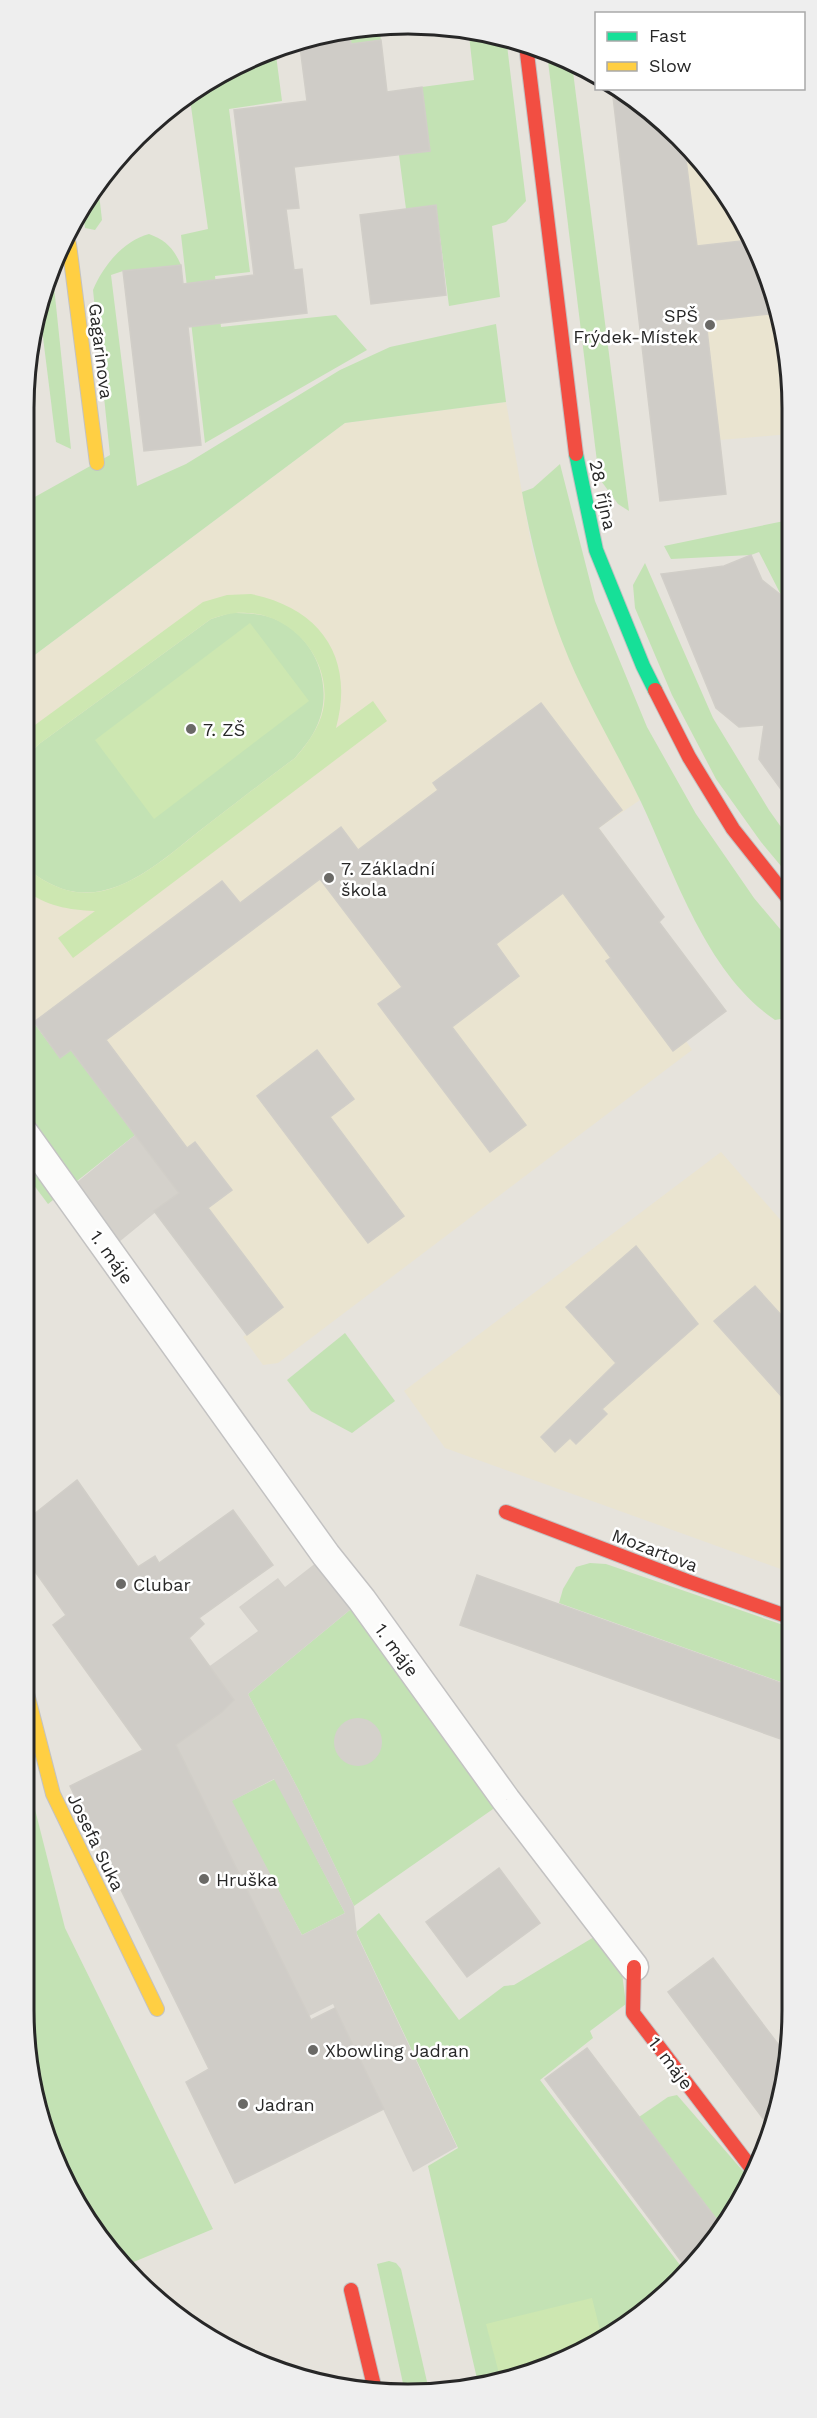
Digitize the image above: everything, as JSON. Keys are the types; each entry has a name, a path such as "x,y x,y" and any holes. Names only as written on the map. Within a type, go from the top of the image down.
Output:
{"street":[{"name":"28. října","path":"527,53 575,450 596,550 643,666 689,757 733,829 782,891"},
{"name":"Gagarinova","path":"70,250 98,464"},
{"name":"1. máje","path":"34,1148 326,1555 362,1600 506,1800 634,1967 633,2013 749,2164"},
{"name":"Mozartova","path":"506,1512 667,1574 782,1614"},
{"name":"Josefa Suka","path":"34,1721 53,1794 158,2010"},
{"path":"351,2290 373,2382"}],"shaded area":[{"name":"SPŠ Frýdek-Místek","path":"613,96 655,127 673,144 705,181 732,222 744,243 763,288 775,336 782,384 782,435 720,440 726,494 660,501"},
{"name":"7. Základní škola","path":"506,402 532,549 569,659 640,800 599,828 664,917 659,922 726,1011 686,1041 692,1050 278,1363 263,1365 243,1337 247,1334 178,1193 71,1050 60,1058 34,1023 34,656 345,423"},
{"path":"135,1135 179,1193 108,1251 65,1192"},
{"path":"721,1152 782,1222 782,1569 445,1448 404,1391"},
{"path":"326,1555 362,1600 248,1694 298,1789 354,1906 357,1935 457,2147 413,2172 333,2004 309,2016 176,1745 222,1712 196,1676 258,1631 239,1607 278,1578 285,1587","holes":["274,1779 345,1913 302,1935 232,1801"]},
{"path":"358,1718 375,1725 382,1742 375,1759 358,1766 341,1759 334,1742 341,1725"}],"green space":[{"path":"380,35 381,40 351,44 350,40"},
{"path":"470,40 507,48 526,201 506,222 492,226 500,297 449,306 436,206 406,209 399,155 430,150 422,87 474,80"},
{"path":"276,59 282,101 229,109 250,272 215,276 221,327 336,315 367,350 205,443 181,235 208,229 191,105 243,73"},
{"path":"548,61 573,73 629,511 618,504 599,478"},
{"path":"100,199 102,220 95,230 85,228 84,223"},
{"path":"149,234 160,239 169,246 181,265 123,271 111,275 137,486 186,464 340,370 390,347 496,324 506,402 345,423 34,656 34,497 110,455 93,290 102,272 122,248"},
{"path":"54,288 71,449 56,442 43,333"},
{"path":"560,464 595,601 647,727 696,814 754,898 782,931 782,1019 775,1020 751,1000 711,949 680,890 641,802 569,659 554,619 530,535 522,492 533,488"},
{"path":"782,521 782,596 759,552 751,555 671,559 664,546"},
{"path":"645,563 713,718 782,828 782,867 716,779 672,695 635,608 633,585"},
{"path":"251,594 276,601 296,611 314,624 327,640 336,659 341,680 341,703 336,728 373,701 387,721 73,958 58,938 95,911 58,906 34,896 34,874 53,885 75,892 95,892 116,887 136,878 155,866 295,758 319,723 325,692 316,659 307,645 281,622 264,616 238,613 211,619 34,749 34,726 203,602 227,595"},
{"path":"230,613 262,615 283,623 297,633 317,661 322,677 324,694 322,711 312,736 295,758 136,878 116,887 96,892 75,892 53,885 37,876 34,873 34,749 211,619"},
{"name":"7. ZŠ","path":"250,623 309,701 154,819 95,740"},
{"path":"34,1023 60,1058 71,1050 135,1135 48,1204 34,1185"},
{"path":"345,1333 395,1401 352,1433 311,1411 287,1380"},
{"path":"590,1563 606,1564 782,1625 782,1682 559,1603 563,1589 576,1567"},
{"path":"362,1600 506,1800 354,1906 298,1789 248,1694"},
{"path":"275,1779 345,1913 302,1935 231,1801"},
{"path":"34,1806 65,1928 213,2229 133,2262 98,2217 63,2153 47,2106 35,2034"},
{"path":"379,1913 459,2020 504,1986 514,1985 594,1937 622,1973 626,2004 590,2031 593,2038 540,2080 681,2266 655,2291 616,2320 574,2345 529,2364 477,2377 428,2166 458,2148 356,1932"},
{"path":"677,2095 745,2173 717,2220 639,2117 668,2097"},
{"path":"389,2261 396,2263 401,2269 427,2383 403,2384 377,2264"},
{"path":"592,2298 600,2330 552,2355 499,2372 486,2324"}],"building":[{"path":"350,40 351,44 381,40 387,92 422,87 430,151 294,167 299,208 286,209 294,270 302,269 307,313 188,327 201,445 144,451 123,271 181,265 183,284 254,275 234,110 307,101 300,50"},
{"name":"SPŠ Frýdek-Místek","path":"613,96 655,127 686,157 697,246 743,241 763,288 770,314 706,321 726,494 660,501"},
{"path":"436,205 446,295 371,304 360,215"},
{"path":"751,555 762,580 782,596 782,791 759,759 764,725 739,727 716,708 661,574 724,566"},
{"path":"541,703 622,810 598,828 664,917 659,922 726,1011 673,1051 606,961 611,958 563,893 496,944 519,976 452,1027 526,1125 490,1152 378,1004 402,987 320,879 106,1040 187,1148 195,1142 232,1190 208,1208 283,1307 247,1335 154,1211 179,1193 71,1050 60,1058 34,1022 222,881 240,903 341,827 358,850 438,790 433,783"},
{"path":"317,1050 354,1099 330,1117 404,1216 368,1243 257,1096"},
{"path":"636,1246 698,1324 602,1409 607,1414 576,1444 570,1438 555,1452 541,1437 616,1363 566,1307"},
{"path":"755,1286 782,1316 782,1397 714,1321"},
{"path":"77,1480 138,1567 155,1556 159,1563 233,1510 273,1565 199,1618 204,1624 189,1638 234,1700 222,1712 176,1745 311,2020 335,2008 384,2109 235,2183 186,2082 209,2069 70,1786 143,1750 53,1625 66,1615 34,1570 34,1514"},
{"path":"477,1575 782,1683 782,1739 460,1625"},
{"path":"499,1868 540,1923 467,1977 426,1922"},
{"path":"713,1958 780,2047 765,2122 668,1992"},
{"path":"587,2048 717,2220 683,2263 545,2079"}],"traffic: fast":[{"path":"576,454 596,550 655,690"}],"traffic: slow":[{"path":"70,250 97,463"},
{"path":"34,1721 53,1794 157,2009"}],"traffic: jam":[{"path":"527,53 576,454"},
{"path":"655,690 689,757 733,829 782,891"},
{"path":"506,1512 782,1614"},
{"path":"634,1967 633,2013 749,2165"},
{"path":"351,2290 373,2382"}],"place":[{"name":"SPŠ Frýdek-Místek","path":"710,325"},
{"name":"7. ZŠ","path":"191,729"},
{"name":"7. Základní škola","path":"329,878"},
{"name":"Clubar","path":"121,1584"},
{"name":"Hruška","path":"204,1879"},
{"name":"Xbowling Jadran","path":"313,2050"},
{"name":"Jadran","path":"243,2104"}]}
